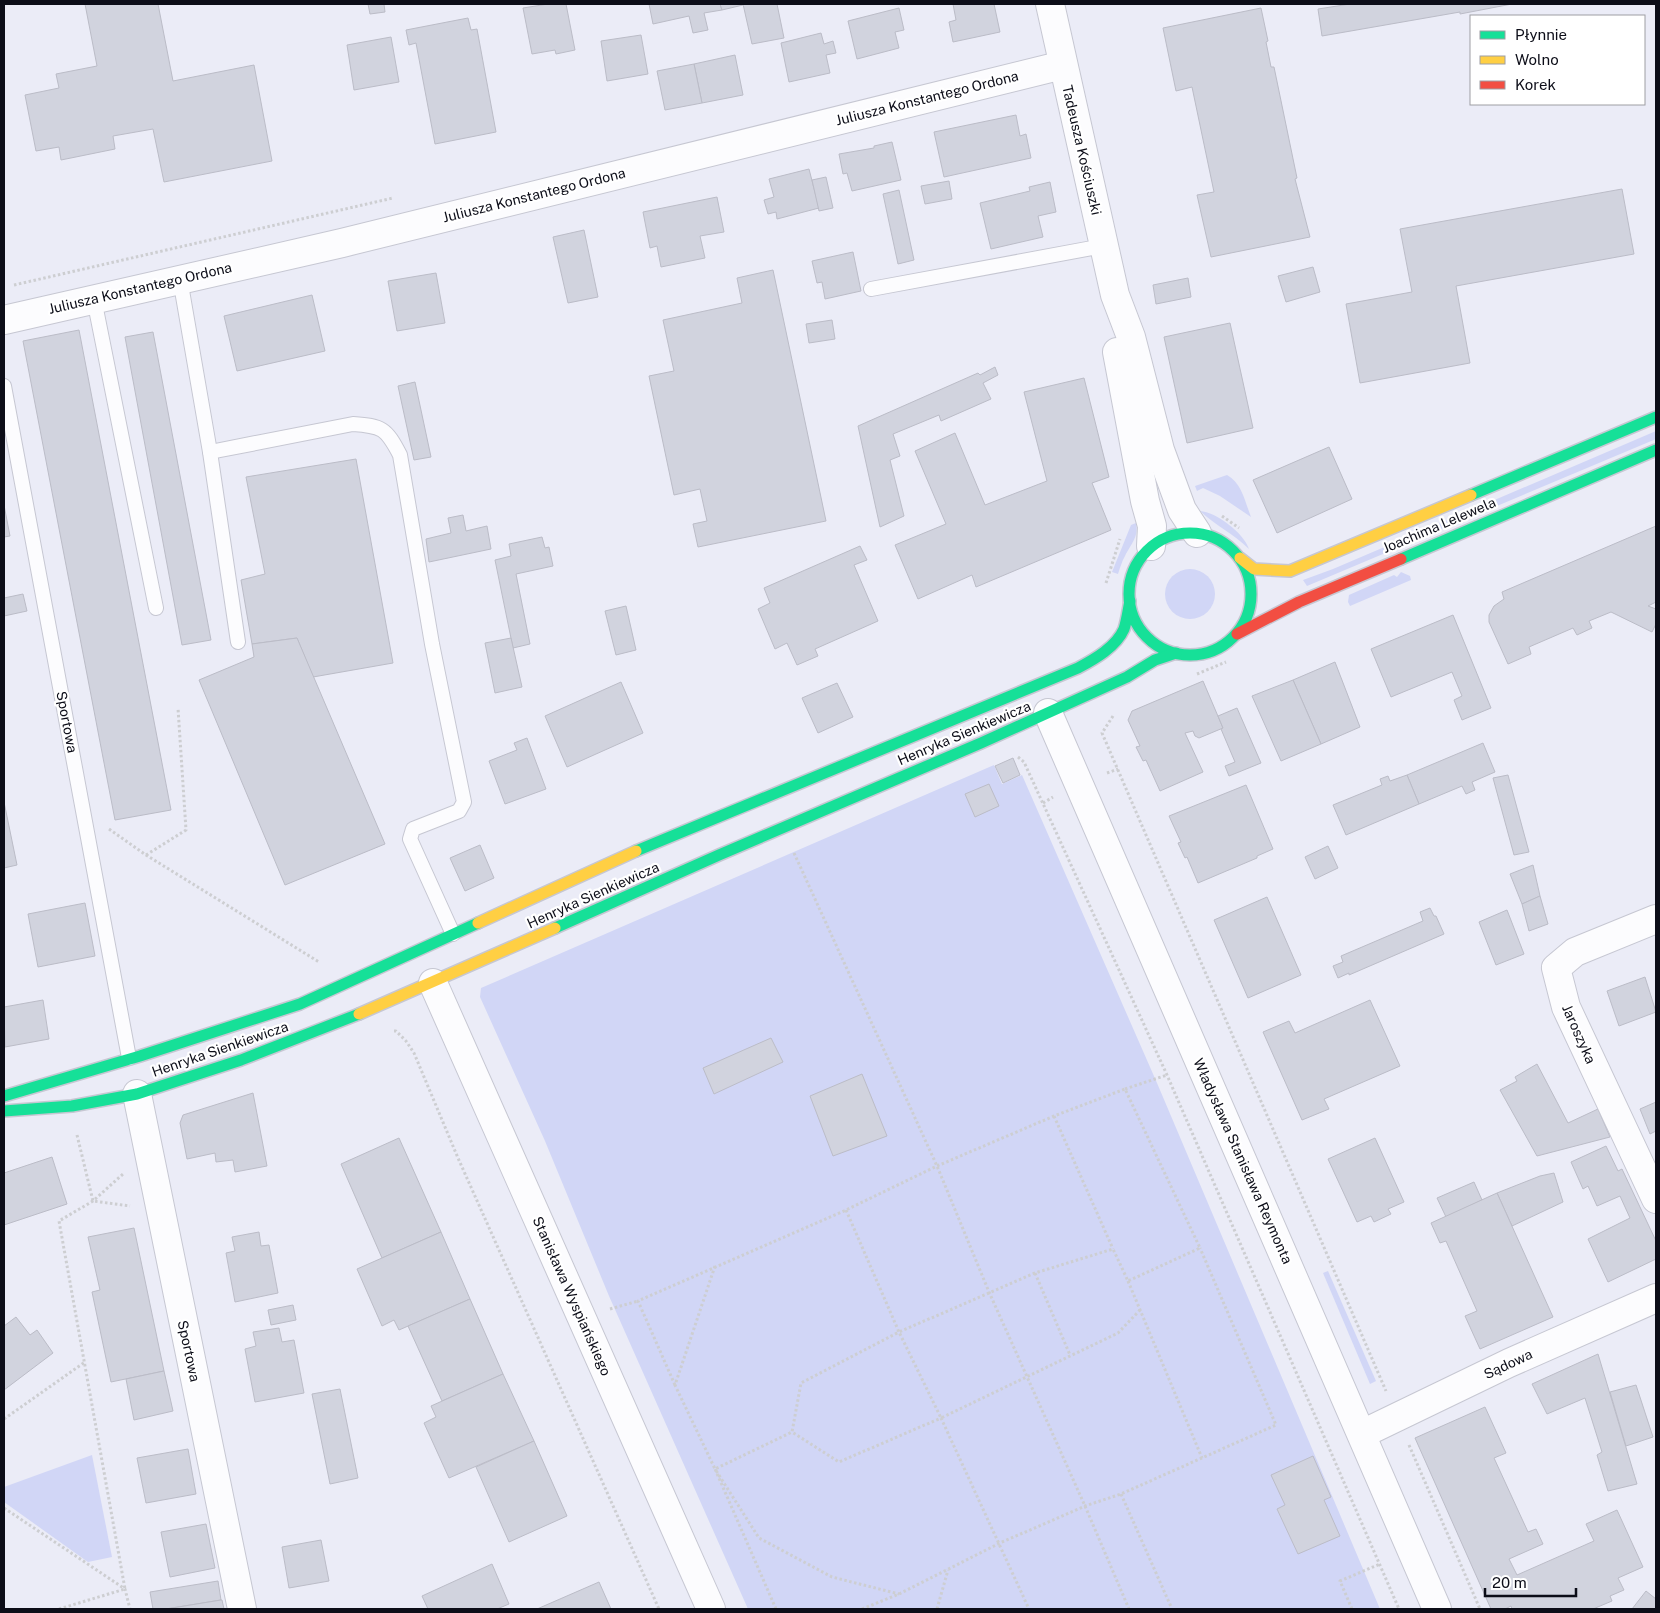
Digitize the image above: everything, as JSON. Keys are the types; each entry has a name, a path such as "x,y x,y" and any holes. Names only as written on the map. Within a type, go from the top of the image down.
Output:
{"street":[{"name":"Tadeusza Kościuszki","path":"1050,4 1115,296 1131,338 1160,450 1182,510 1197,533"},
{"name":"Juliusza Konstantego Ordona","path":"4,320 342,243 1063,65"},
{"name":"Tadeusza Kościuszki","path":"1115,296 1114,334 1145,501 1152,526 1151,546"},
{"name":"Joachima Lelewela","path":"1240,558 1254,569 1290,571 1656,417"},
{"name":"Joachima Lelewela","path":"1237,634 1300,602 1656,450"},
{"path":"1197,533 1221,541 1240,558 1249,576 1252,597 1247,616 1237,634 1223,645 1206,653 1188,655 1163,648 1151,640 1137,623 1130,601 1130,582 1134,568 1141,556 1151,546 1173,534 1197,533"},
{"name":"Henryka Sienkiewicza","path":"4,1096 140,1056 300,1004 650,845 1078,668 1106,650 1123,631 1130,601"},
{"name":"Henryka Sienkiewicza","path":"4,1111 72,1106 137,1094 241,1060 352,1017 1056,709 1128,677 1156,660 1176,653"},
{"name":"Władysława Stanisława Reymonta","path":"1056,709 1437,1609"},
{"name":"Jaroszyka","path":"1656,919 1576,952 1556,968 1566,1007 1656,1200"},
{"name":"Stanisława Wyspiańskiego","path":"433,983 711,1609"},
{"name":"Sportowa","path":"137,1094 242,1609"},
{"name":"Sądowa","path":"1362,1434 1509,1363 1656,1298"}],"lane":[{"path":"871,289 1103,246"},
{"path":"180,279 210,452 238,642"},
{"path":"94,299 156,608"},
{"name":"Sportowa","path":"4,386 129,1058"},
{"path":"210,452 353,424 376,425 390,436 400,455 432,644 464,802 459,811 413,829 410,839 454,934"}],"path":[{"path":"1216,511 1246,533"},
{"path":"1188,678 1233,659"},
{"path":"146,855 186,830 178,708"},
{"path":"1114,713 1102,733 1480,1609"},
{"path":"1016,756 1024,762 1167,1075 1399,1609"},
{"path":"84,812 146,855 321,963"},
{"path":"793,851 937,1166 989,1292 1085,1506 1128,1609"},
{"path":"388,1032 396,1031 414,1053 458,1158 659,1609"},
{"path":"607,1310 638,1301 846,1210 937,1166 1054,1116 1167,1075"},
{"path":"862,1609 899,1594 1000,1543 1085,1506 1121,1494 1276,1426 1200,1248 1125,1089"},
{"path":"1054,1116 1128,1281 1202,1458"},
{"path":"129,1169 94,1201 59,1221 130,1609"},
{"path":"846,1210 899,1332 1000,1543 1028,1609"},
{"path":"1128,1281 1200,1248"},
{"path":"792,1432 800,1384 899,1332 989,1292 1035,1273 1113,1249"},
{"path":"675,1385 716,1266"},
{"path":"1035,1273 1070,1355"},
{"path":"638,1301 715,1469 776,1609"},
{"path":"792,1432 839,1462 941,1418 1118,1333 1140,1310"},
{"path":"4,1419 85,1362"},
{"path":"715,1469 792,1432"},
{"path":"715,1469 759,1538 832,1577 899,1594"},
{"path":"1121,1494 1172,1609"},
{"path":"4,1508 125,1589"},
{"path":"1352,1609 1340,1581 1380,1563"},
{"path":"937,1609 948,1570"},
{"path":"59,1609 125,1589"}],"shaded area":[{"path":"1656,431 1656,439 1307,586 1303,580 1333,569"},
{"path":"1227,475 1240,488 1251,517 1220,496 1203,488 1197,491 1195,486"},
{"path":"1200,511 1214,515 1229,524 1241,536 1249,549 1237,538"},
{"path":"1136,523 1135,536 1118,574 1112,572 1131,525"},
{"path":"1185,569 1195,569 1208,576 1215,589 1215,599 1208,612 1195,619 1185,619 1176,615 1169,608 1165,599 1165,589 1169,580 1176,573"},
{"path":"1401,572 1410,576 1411,580 1350,606 1348,602 1349,595 1394,575 1397,577"},
{"path":"994,765 1002,784 1022,775 1157,1083 1380,1609 748,1609 609,1296 545,1141 480,997 481,988"},
{"path":"1328,1271 1376,1381 1370,1384 1323,1273"},
{"path":"92,1455 112,1557 88,1562 4,1502 4,1487"}],"building":[{"path":"85,4 158,4 173,81 254,65 272,161 164,182 153,129 113,136 115,149 61,160 59,147 36,151 25,95 59,88 56,74 97,66"},
{"path":"368,4 384,4 385,12 370,14"},
{"path":"548,4 566,4 575,50 556,54 555,50 532,54 523,8"},
{"path":"649,4 720,4 722,10 704,13 708,30 693,33 689,16 653,24"},
{"path":"720,4 743,4 743,5 722,10"},
{"path":"743,4 777,4 784,38 752,44"},
{"path":"953,4 994,4 1000,32 953,42 949,22 956,20"},
{"path":"1350,4 1512,4 1322,36 1318,9"},
{"path":"899,8 904,30 895,32 899,48 857,59 848,21"},
{"path":"1261,8 1271,67 1274,67 1297,178 1295,179 1310,237 1211,257 1197,195 1214,192 1192,87 1176,91 1163,28"},
{"path":"468,18 471,30 477,29 496,132 435,144 416,43 409,45 406,30"},
{"path":"821,33 824,44 833,41 836,53 826,55 830,73 789,82 781,43"},
{"path":"641,35 648,74 607,81 601,41"},
{"path":"391,37 399,82 354,90 347,45"},
{"path":"735,55 743,95 702,103 694,64"},
{"path":"694,64 702,103 665,110 657,71"},
{"path":"1016,115 1020,136 1026,134 1031,158 944,177 934,132"},
{"path":"892,142 901,180 852,191 847,173 843,174 839,154 874,148 874,146"},
{"path":"809,169 819,208 777,219 776,212 768,214 764,200 774,197 769,179"},
{"path":"826,177 833,208 819,211 812,180"},
{"path":"949,181 952,199 925,204 921,186"},
{"path":"1050,182 1056,212 1038,216 1043,237 991,249 980,203 1030,191 1029,187"},
{"path":"1622,189 1634,254 1456,286 1470,363 1360,383 1346,304 1412,292 1400,229"},
{"path":"899,190 914,260 898,264 883,194"},
{"path":"717,197 724,232 700,236 705,258 661,267 657,246 650,248 643,212"},
{"path":"584,230 598,297 568,303 553,237"},
{"path":"853,252 861,291 825,299 822,282 817,283 812,261"},
{"path":"1313,267 1320,292 1286,302 1278,276"},
{"path":"773,270 826,521 698,547 693,524 707,521 700,489 674,495 649,376 674,371 663,320 742,303 737,278"},
{"path":"436,273 445,323 397,331 388,281"},
{"path":"1188,278 1191,297 1156,304 1153,285"},
{"path":"312,295 325,351 237,371 224,316"},
{"path":"832,320 835,339 809,343 806,324"},
{"path":"1230,323 1253,428 1187,443 1164,337"},
{"path":"79,330 171,810 115,820 23,341"},
{"path":"153,332 211,640 182,645 125,337"},
{"path":"995,367 998,375 983,383 991,399 941,421 939,415 893,434 900,456 890,460 904,516 880,527 858,426"},
{"path":"1084,378 1109,477 1092,483 1111,530 976,587 972,575 918,599 895,545 946,524 915,451 955,433 985,505 1047,481 1024,392"},
{"path":"415,382 431,457 414,460 398,386"},
{"path":"1329,447 1352,499 1277,533 1253,480"},
{"path":"356,459 393,663 313,677 297,638 252,644 241,580 265,574 246,477"},
{"path":"4,505 10,536 4,537"},
{"path":"463,515 466,531 487,526 491,549 429,562 426,539 451,533 448,518"},
{"path":"1656,526 1656,602 1648,606 1656,609 1656,624 1652,632 1611,612 1589,621 1592,628 1577,635 1573,628 1529,647 1531,654 1508,664 1489,622 1489,615 1494,606 1504,599 1502,592"},
{"path":"542,537 545,548 549,547 553,566 516,574 530,644 513,648 495,560 511,556 509,544"},
{"path":"860,546 867,560 854,565 878,621 815,649 818,656 797,665 787,643 775,649 758,609 770,603 764,588"},
{"path":"23,594 27,611 4,616 4,598"},
{"path":"626,606 636,650 616,655 605,611"},
{"path":"1453,615 1491,708 1462,720 1454,700 1462,696 1452,672 1391,697 1371,649"},
{"path":"297,638 385,844 285,885 199,680 254,657 252,644"},
{"path":"511,638 522,687 495,693 485,643"},
{"path":"1335,662 1360,727 1321,744 1293,680"},
{"path":"1293,680 1321,744 1281,761 1252,696"},
{"path":"1203,681 1223,728 1199,738 1195,736 1193,731 1185,733 1203,772 1160,791 1146,760 1143,761 1136,747 1140,746 1128,720 1132,711"},
{"path":"621,682 643,733 567,767 545,716"},
{"path":"837,683 853,717 818,733 802,698"},
{"path":"1237,708 1261,763 1229,776 1225,766 1235,762 1221,729 1223,728 1218,716"},
{"path":"527,738 546,789 505,804 489,761 517,750 514,743"},
{"path":"1483,743 1495,772 1472,782 1475,790 1466,794 1462,786 1419,804 1407,775"},
{"path":"1013,758 1020,775 1003,783 995,766"},
{"path":"1407,775 1419,804 1346,835 1333,805 1382,785 1380,779 1388,776 1390,781"},
{"path":"1508,775 1529,852 1514,855 1493,778"},
{"path":"989,784 999,806 975,817 965,794"},
{"path":"1246,785 1273,849 1257,856 1257,858 1198,883 1187,857 1185,858 1178,843 1181,842 1169,816"},
{"path":"4,802 17,865 4,868"},
{"path":"480,845 494,878 465,891 450,858"},
{"path":"1328,846 1338,868 1315,879 1305,857"},
{"path":"1533,865 1540,896 1522,904 1510,874"},
{"path":"1540,896 1548,924 1529,931 1522,904"},
{"path":"1267,897 1301,975 1248,998 1214,920"},
{"path":"85,903 95,956 38,967 28,914"},
{"path":"1430,908 1444,934 1338,978 1333,966 1343,962 1341,956 1423,921 1420,912"},
{"path":"1507,910 1524,954 1496,965 1479,922"},
{"path":"1645,977 1656,1012 1619,1026 1607,991"},
{"path":"43,1000 49,1039 5,1047 4,1007"},
{"path":"1370,1000 1400,1066 1324,1099 1329,1109 1302,1120 1263,1032 1289,1021 1295,1033"},
{"path":"771,1038 783,1062 714,1094 703,1068"},
{"path":"1537,1064 1568,1123 1598,1109 1610,1137 1537,1156 1500,1090 1517,1081 1515,1077"},
{"path":"862,1074 887,1136 833,1156 810,1096"},
{"path":"253,1093 267,1166 235,1172 233,1160 216,1162 215,1153 187,1159 180,1123 183,1115"},
{"path":"1656,1102 1656,1131 1650,1134 1640,1109"},
{"path":"399,1138 441,1232 382,1258 341,1164"},
{"path":"1375,1138 1404,1202 1388,1209 1391,1214 1374,1222 1371,1216 1357,1222 1328,1159"},
{"path":"1606,1146 1618,1171 1622,1169 1656,1241 1656,1259 1608,1282 1588,1239 1630,1218 1620,1196 1597,1206 1588,1186 1583,1189 1571,1162"},
{"path":"52,1157 67,1204 4,1225 4,1173"},
{"path":"1554,1173 1563,1202 1512,1226 1497,1193 1540,1176"},
{"path":"1474,1182 1482,1200 1446,1217 1437,1198"},
{"path":"1497,1193 1553,1317 1480,1349 1465,1316 1477,1311 1446,1241 1440,1243 1431,1223"},
{"path":"134,1228 164,1371 111,1382 92,1292 100,1290 88,1237"},
{"path":"259,1232 261,1246 269,1245 278,1293 235,1302 226,1253 235,1251 232,1237"},
{"path":"441,1232 470,1299 399,1330 394,1320 382,1326 357,1269"},
{"path":"470,1299 503,1374 442,1401 408,1326"},
{"path":"293,1305 296,1320 271,1325 268,1310"},
{"path":"16,1317 30,1335 37,1330 53,1353 4,1390 4,1326"},
{"path":"279,1328 282,1342 294,1340 304,1393 255,1402 245,1349 256,1346 253,1332"},
{"path":"1598,1354 1637,1484 1608,1491 1597,1455 1602,1452 1585,1398 1547,1414 1532,1384"},
{"path":"164,1371 173,1411 134,1420 126,1379"},
{"path":"503,1374 534,1441 449,1478 424,1423 436,1417 431,1406"},
{"path":"1636,1385 1653,1437 1626,1446 1610,1392"},
{"path":"340,1389 358,1478 330,1484 312,1394"},
{"path":"1485,1407 1506,1453 1494,1458 1528,1532 1536,1529 1543,1544 1509,1559 1517,1575 1594,1541 1586,1524 1617,1510 1643,1567 1618,1578 1624,1590 1610,1596 1612,1601 1593,1609 1512,1609 1511,1606 1505,1609 1491,1609 1415,1438"},
{"path":"534,1441 567,1516 509,1542 476,1467"},
{"path":"188,1449 196,1494 146,1503 137,1458"},
{"path":"1313,1456 1331,1497 1324,1500 1340,1536 1298,1554 1277,1509 1285,1505 1271,1475"},
{"path":"206,1524 215,1568 170,1577 161,1532"},
{"path":"321,1540 329,1581 289,1588 282,1547"},
{"path":"492,1564 509,1604 497,1609 428,1609 422,1596"},
{"path":"218,1581 221,1600 166,1609 153,1609 150,1592"},
{"path":"599,1582 611,1609 537,1609"},
{"path":"1646,1591 1656,1599 1656,1609 1632,1609"},
{"path":"222,1600 224,1609 166,1609"}],"traffic: fast":[{"path":"1471,495 1656,417"},
{"path":"1401,559 1656,450"},
{"path":"1190,533 1202,534 1213,538 1233,551 1246,571 1250,582 1251,594 1250,606 1246,617 1233,637 1213,650 1202,654 1190,655 1178,654 1167,650 1147,637 1134,617 1130,606 1129,594 1130,582 1134,571 1147,551 1167,538 1178,534 1190,533"},
{"path":"636,851 1078,668 1098,656 1116,641 1124,629 1130,601"},
{"path":"555,928 719,855 981,743 1127,677 1155,660 1176,653"},
{"path":"4,1096 140,1056 300,1004 478,923"},
{"path":"4,1111 72,1106 137,1094 241,1060 359,1014"}],"traffic: slow":[{"path":"1240,558 1254,569 1290,571 1471,495"},
{"path":"478,923 636,851"},
{"path":"359,1014 555,928"}],"traffic: jam":[{"path":"1237,634 1299,602 1401,559"}]}
